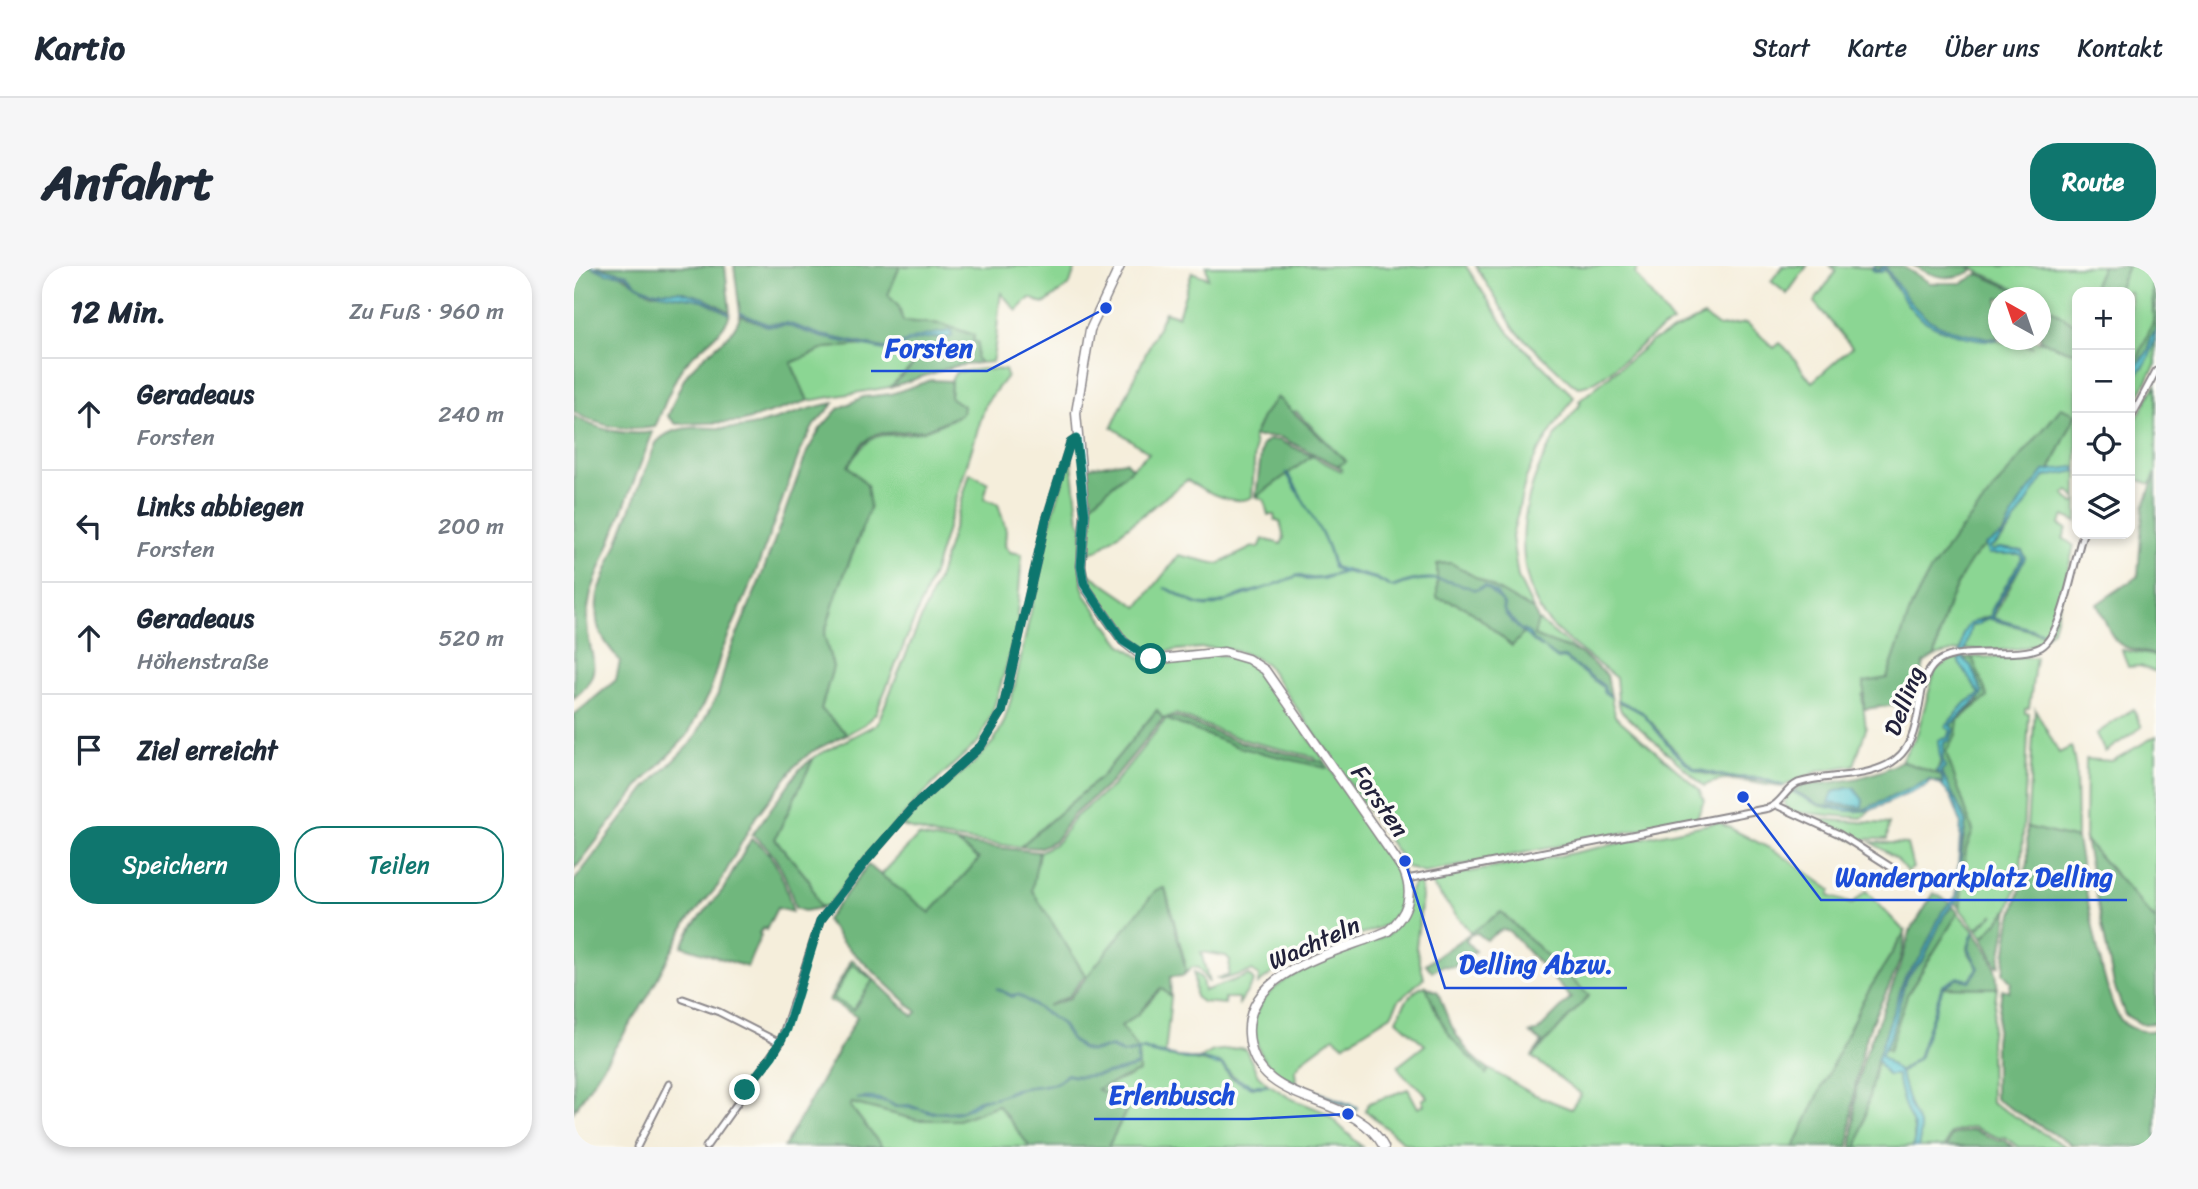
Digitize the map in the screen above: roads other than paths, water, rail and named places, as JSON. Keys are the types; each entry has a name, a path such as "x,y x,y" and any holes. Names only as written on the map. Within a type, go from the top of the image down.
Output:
{"street":[{"name":"Forsten","path":"1120,266 1094,319 1085,348 1076,413 1076,439 1085,514 1083,575 1088,593 1106,619 1135,651 1151,659 1224,652 1248,659 1265,670 1407,879"},
{"path":"2134,413 2156,371"},
{"name":"Forsten","path":"706,1147 780,1043 820,921 867,860 913,807 981,746 1002,712 1046,520 1070,443 1076,439"},
{"name":"Delling","path":"1407,879 1776,805 1793,785 1876,769 1900,755 1918,720 1932,666 1940,660 1962,655 2035,649 2051,638 2059,623 2082,539"},
{"path":"1776,805 1839,834 1897,872"},
{"name":"Wachteln","path":"1384,1147 1368,1126 1356,1118 1292,1093 1277,1083 1259,1066 1250,1045 1248,1022 1256,998 1279,977 1388,931 1398,923 1408,904 1407,879"},
{"path":"683,999 719,1012 780,1043"},
{"path":"637,1147 669,1084"}],"water":[{"path":"591,266 627,274 636,283 626,275 606,273"},
{"path":"1875,266 1874,269 1878,271 1885,266 1920,313 1931,321 1988,340 1955,334 1923,320 1907,304 1885,268 1882,272 1874,272 1872,269"},
{"path":"651,291 679,291 704,298 730,314 704,301"},
{"path":"740,313 767,324 787,323 821,335 892,350 912,339 928,335 951,331 952,337 913,341 893,352 821,337 786,325 767,326"},
{"path":"2156,331 2147,360 2135,375 2135,368 2149,350 2150,338"},
{"path":"2072,467 2072,472 2044,477 2011,527 1996,544 1989,548 1992,551 1999,548 2022,551 2025,558 1995,608 1993,618 2048,634 1987,618 1978,625 1971,626 1963,659 1971,666 1983,694 1950,725 1954,730 1949,741 1944,742 1942,760 1945,767 1941,771 1966,821 1961,845 1958,898 1944,915 1923,960 1906,978 1890,1038 1881,1055 1899,1072 1918,1058 1942,986 1958,977 1969,980 1978,968 1976,963 1979,968 1970,981 1958,978 1943,987 1919,1058 1900,1073 1920,1128 1918,1147 1913,1147 1915,1130 1903,1101 1897,1075 1887,1075 1877,1060 1905,977 1921,957 1942,912 1956,896 1961,822 1951,796 1940,784 1943,785 1942,776 1937,771 1941,766 1938,740 1947,738 1951,731 1945,727 1964,704 1980,694 1959,663 1963,633 1969,624 1991,616 1992,609 2022,558 2020,554 1988,554 1985,545 2003,535 2020,502 2044,471"},
{"path":"1286,472 1295,484 1306,506 1292,483"},
{"path":"1317,525 1328,548 1334,567 1376,578 1392,587 1414,580 1434,579 1454,582 1476,590 1434,580 1415,581 1393,588 1375,579 1345,572 1323,579 1306,580 1298,576 1266,588 1298,575 1315,578 1342,572 1333,568"},
{"path":"1484,586 1496,593 1501,600 1485,587 1476,590"},
{"path":"1164,588 1173,591 1193,602 1204,605 1227,601 1210,606 1198,605"},
{"path":"1502,602 1504,610 1520,629 1529,633 1533,641 1520,630 1508,617 1504,611"},
{"path":"1543,648 1558,658 1564,657 1604,686 1611,697 1603,692 1603,687 1564,658 1558,659"},
{"path":"1618,700 1642,712 1675,752 1695,769 1729,777 1761,778 1784,786 1761,779 1729,778 1694,770 1674,752 1642,713"},
{"path":"1929,780 1935,782 1929,781 1926,786 1871,810 1850,811 1840,810 1822,805 1863,810"},
{"path":"1854,788 1863,800 1862,807 1829,803 1833,792"},
{"path":"996,988 1011,995 1018,994 1062,1024 1071,1039 1082,1048 1091,1051 1112,1046 1123,1053 1144,1049 1177,1057 1138,1051 1138,1065 1132,1068 1113,1073 1082,1076 1123,1070 1137,1065 1137,1051 1123,1054 1111,1048 1091,1052 1081,1049 1071,1040 1061,1024 1018,995 1011,997"},
{"path":"1198,1059 1222,1064 1231,1076 1221,1065"},
{"path":"1281,1077 1357,1107 1356,1110"},
{"path":"1233,1078 1253,1085 1270,1085 1249,1086"},
{"path":"1052,1084 1021,1089 997,1097 1015,1089"},
{"path":"877,1098 887,1101 895,1106 909,1105 920,1109 895,1107 888,1102 857,1099"},
{"path":"982,1098 993,1098 983,1099 960,1112 938,1112 960,1111"}],"place":[{"name":"Forsten","path":"1106,308"},
{"name":"Wanderparkplatz Delling","path":"1743,797"},
{"name":"Delling Abzw.","path":"1405,861"},
{"name":"Erlenbusch","path":"1348,1114"}]}
